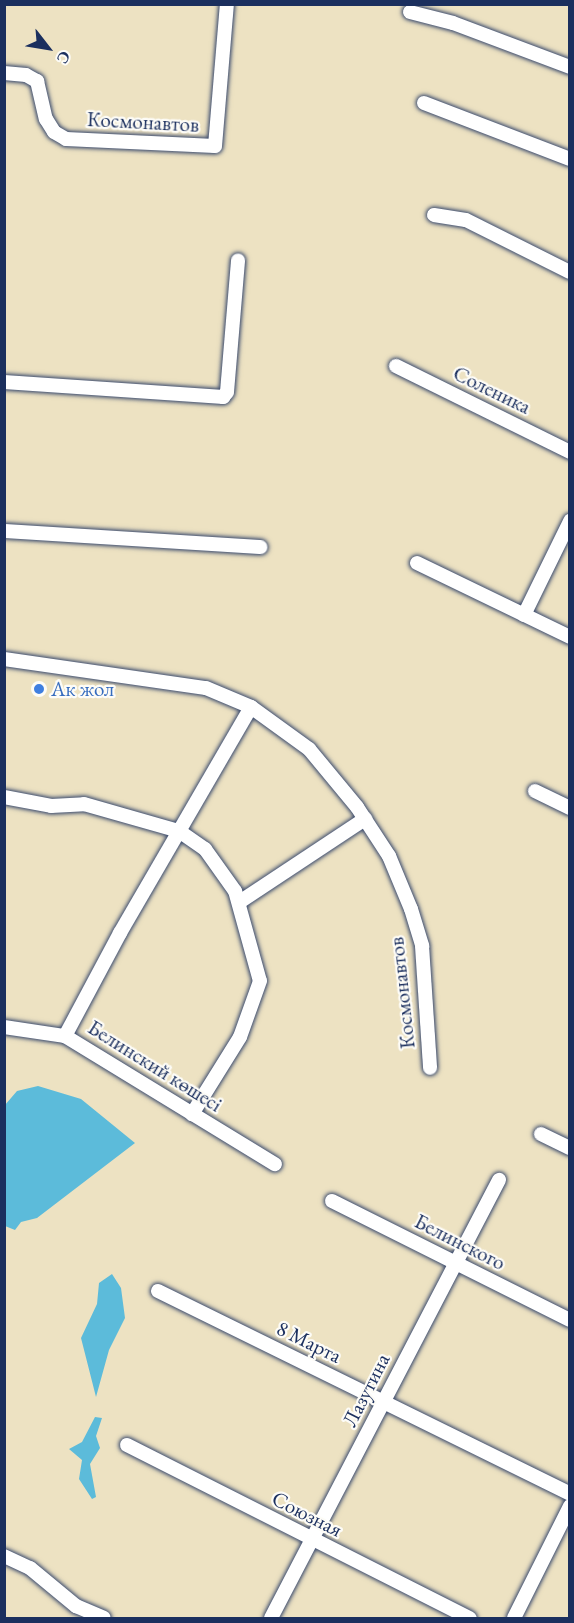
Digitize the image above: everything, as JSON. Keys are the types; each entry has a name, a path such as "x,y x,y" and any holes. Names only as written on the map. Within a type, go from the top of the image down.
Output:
{"street":[{"name":"Космонавтов","path":"4,73 26,75 37,81 46,119 54,132 66,139 215,146 227,4"},
{"path":"410,12 453,23 570,67"},
{"path":"424,103 570,159"},
{"path":"434,215 466,220 570,272"},
{"path":"4,382 223,397 227,392 238,260"},
{"name":"Соленика","path":"396,366 570,452"},
{"path":"524,615 570,521"},
{"path":"4,531 261,547"},
{"path":"417,563 570,637"},
{"name":"Космонавтов","path":"4,659 206,688 251,707 309,749 365,819 389,856 422,946 430,1068"},
{"path":"66,1036 179,831 251,707"},
{"path":"535,791 570,808"},
{"path":"4,797 51,806 84,804 179,831 205,849 241,901 259,969 258,991 240,1037 192,1114"},
{"path":"241,901 365,819"},
{"name":"Белинский көшесі","path":"4,1027 66,1036 275,1164"},
{"path":"541,1134 570,1148"},
{"name":"Лазутина","path":"271,1618 499,1180"},
{"name":"Белинского","path":"332,1201 570,1320"},
{"name":"8 Марта","path":"158,1291 570,1494"},
{"name":"Союзная","path":"127,1445 470,1618"},
{"path":"514,1618 570,1506"},
{"path":"4,1556 30,1568 72,1612 104,1618"}],"water":[{"path":"38,1086 81,1099 135,1143 37,1218 21,1222 15,1230 5,1226 5,1105 17,1091"},
{"path":"112,1274 121,1288 125,1318 109,1350 96,1397 81,1338 97,1304 99,1283"},
{"path":"95,1417 102,1418 96,1436 100,1448 90,1464 96,1497 92,1499 79,1479 82,1460 69,1449 82,1442"}],"place":[{"name":"Ак жол","path":"39,689"}]}
